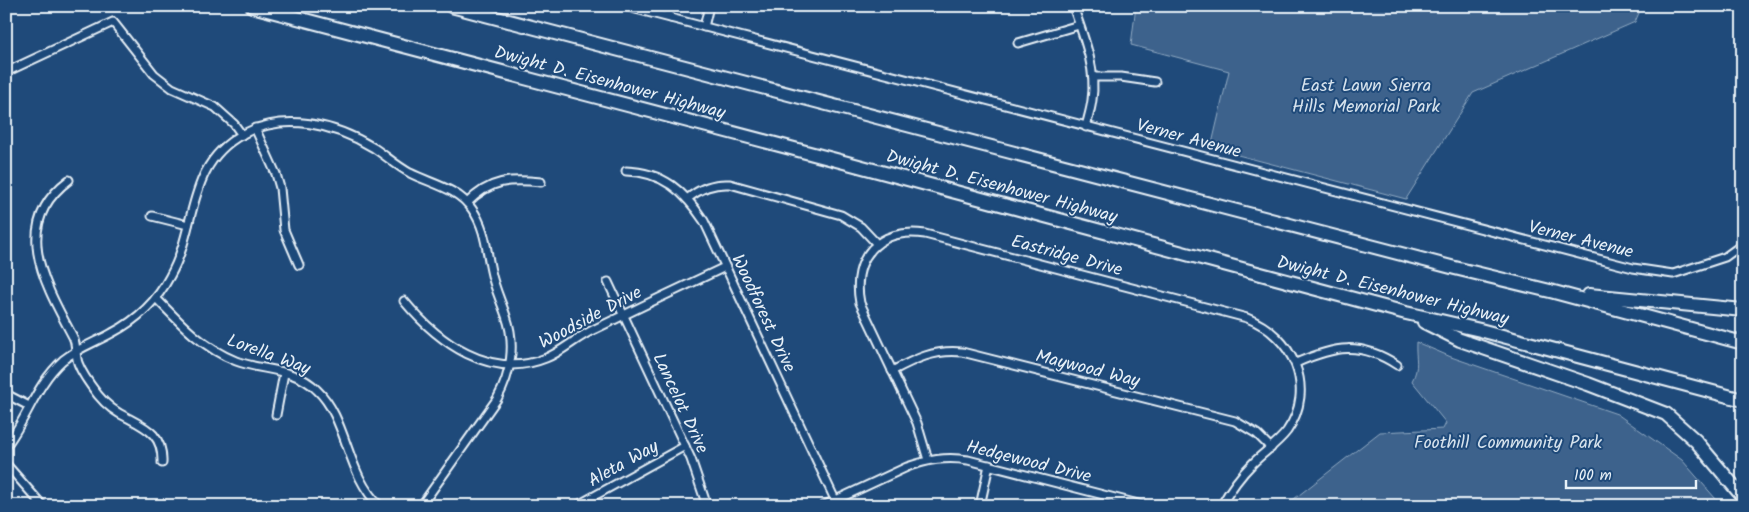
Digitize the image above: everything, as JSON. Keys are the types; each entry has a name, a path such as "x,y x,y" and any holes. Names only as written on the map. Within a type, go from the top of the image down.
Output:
{"highway":[{"name":"Dwight D. Eisenhower Highway","path":"252,6 837,160 1406,313 1480,330 1743,400"},
{"name":"Dwight D. Eisenhower Highway","path":"451,6 1554,292 1743,343"},
{"path":"1554,292 1743,310"},
{"path":"1406,313 1460,340 1588,384 1666,414 1696,441 1743,498"}],"street":[{"name":"Verner Avenue","path":"624,6 1633,268 1673,274 1725,257 1743,244"},
{"path":"665,6 671,18"},
{"path":"704,27 709,6"},
{"path":"1073,6 1093,77 1092,101 1086,127"},
{"path":"6,72 113,22 154,74 172,88 215,108 230,120 242,135"},
{"path":"1018,43 1079,25"},
{"path":"1093,77 1121,77 1155,82"},
{"path":"6,446 51,372 62,361 76,351 136,318 156,298 177,262 204,172 221,150 255,128 278,123 310,123 342,132 375,149 408,172 451,190 467,203 480,221 486,240 495,287 510,330 510,365 506,381 497,399 421,506"},
{"path":"255,128 276,174 280,188 284,230 299,265"},
{"name":"Woodforest Drive","path":"626,171 643,171 677,190 687,199 704,221 836,503"},
{"path":"69,180 55,193 41,216 36,243 37,257 43,276 74,339 78,363 98,395 117,412 145,426 154,434 161,451 162,463"},
{"path":"467,203 493,184 519,180 542,182"},
{"path":"687,199 695,192 706,187 730,184 841,214 861,227 877,244"},
{"path":"152,216 188,225"},
{"name":"Eastridge Drive","path":"928,460 917,423 860,303 858,291 858,278 868,254 877,244 899,233 925,234 1247,318 1260,323 1280,339 1296,363 1300,392 1294,417 1280,439 1241,476 1221,506"},
{"name":"Woodside Drive","path":"404,301 427,327 454,347 501,366 531,363 557,353 588,332 726,267"},
{"name":"Lancelot Drive","path":"608,282 685,446 701,483 707,506"},
{"name":"Lorella Way","path":"156,298 187,330 210,348 236,361 284,373 308,382 319,391 328,401 359,478 366,490 380,506"},
{"path":"1296,363 1328,350 1346,348 1361,349 1375,353 1397,365"},
{"name":"Maywood Way","path":"892,371 927,354 962,352 1235,421 1258,434 1271,448"},
{"path":"276,415 284,373"},
{"path":"6,394 29,406"},
{"name":"Aleta Way","path":"576,506 685,446"},
{"name":"Hedgewood Drive","path":"823,506 836,503 907,467 928,460 946,458 989,465 1146,506"},
{"path":"6,464 43,506"},
{"path":"980,506 989,465"}],"green space":[{"name":"East Lawn Sierra Hills Memorial Park","path":"1136,6 1642,6 1635,22 1473,93 1406,199 1211,148 1229,71 1131,45"},
{"name":"Foothill Community Park","path":"1416,342 1451,357 1617,414 1682,460 1722,506 1285,506 1380,432 1443,429 1446,423 1412,381 1417,367"}]}
